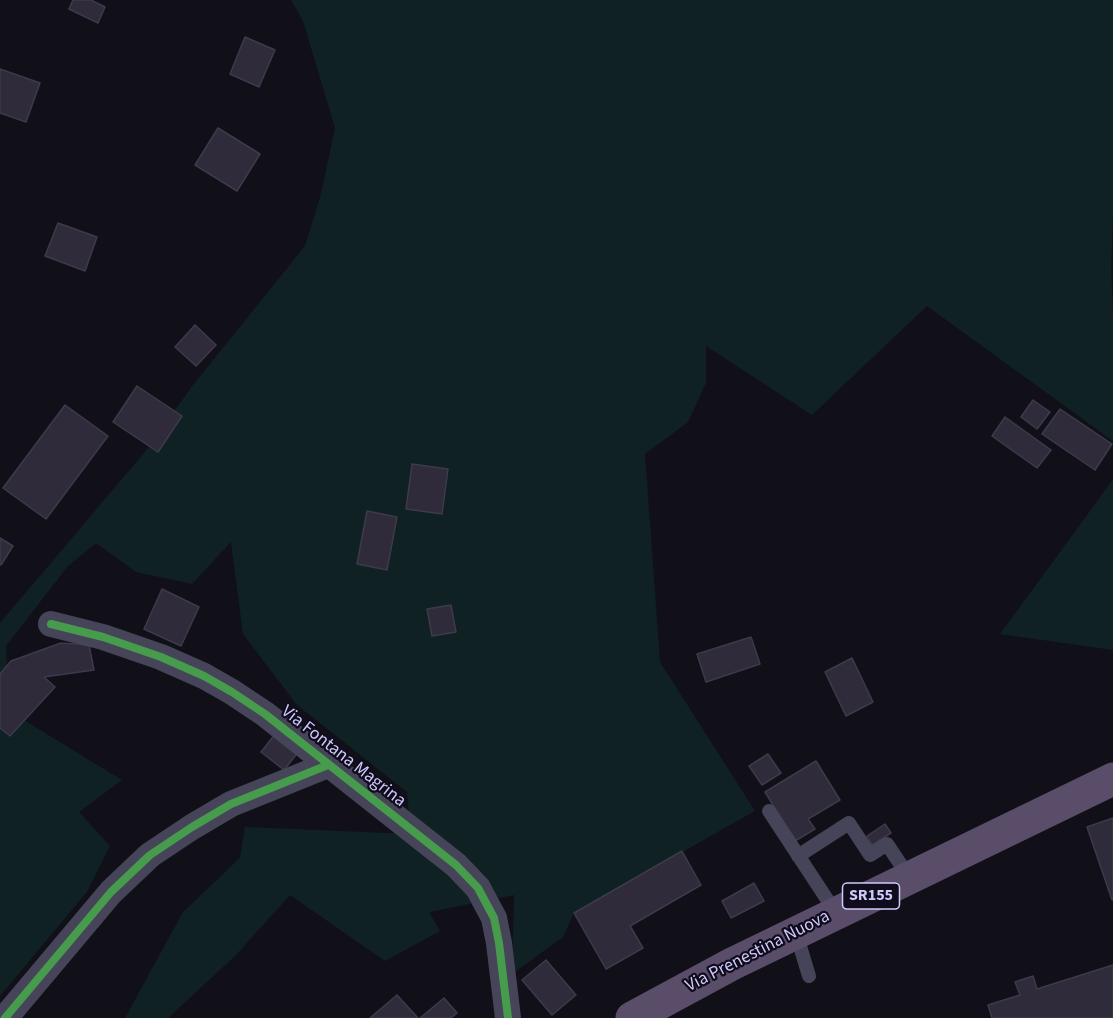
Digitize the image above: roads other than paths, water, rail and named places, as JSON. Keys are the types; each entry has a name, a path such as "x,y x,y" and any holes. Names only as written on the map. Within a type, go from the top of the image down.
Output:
{"main road":[{"name":"Via Prenestina Nuova","path":"632,1018 732,964 1113,779"}],"street":[{"name":"Via Fontana Magrina","path":"51,624 115,641 204,675 265,714 448,858 478,888 490,910 496,929 508,1018"},
{"path":"4,1018 111,892 150,855 192,826 231,804 327,765"}],"lane":[{"path":"769,811 836,913"},
{"path":"798,856 849,823 870,855 887,844 909,877"},
{"path":"796,933 809,976"}]}
